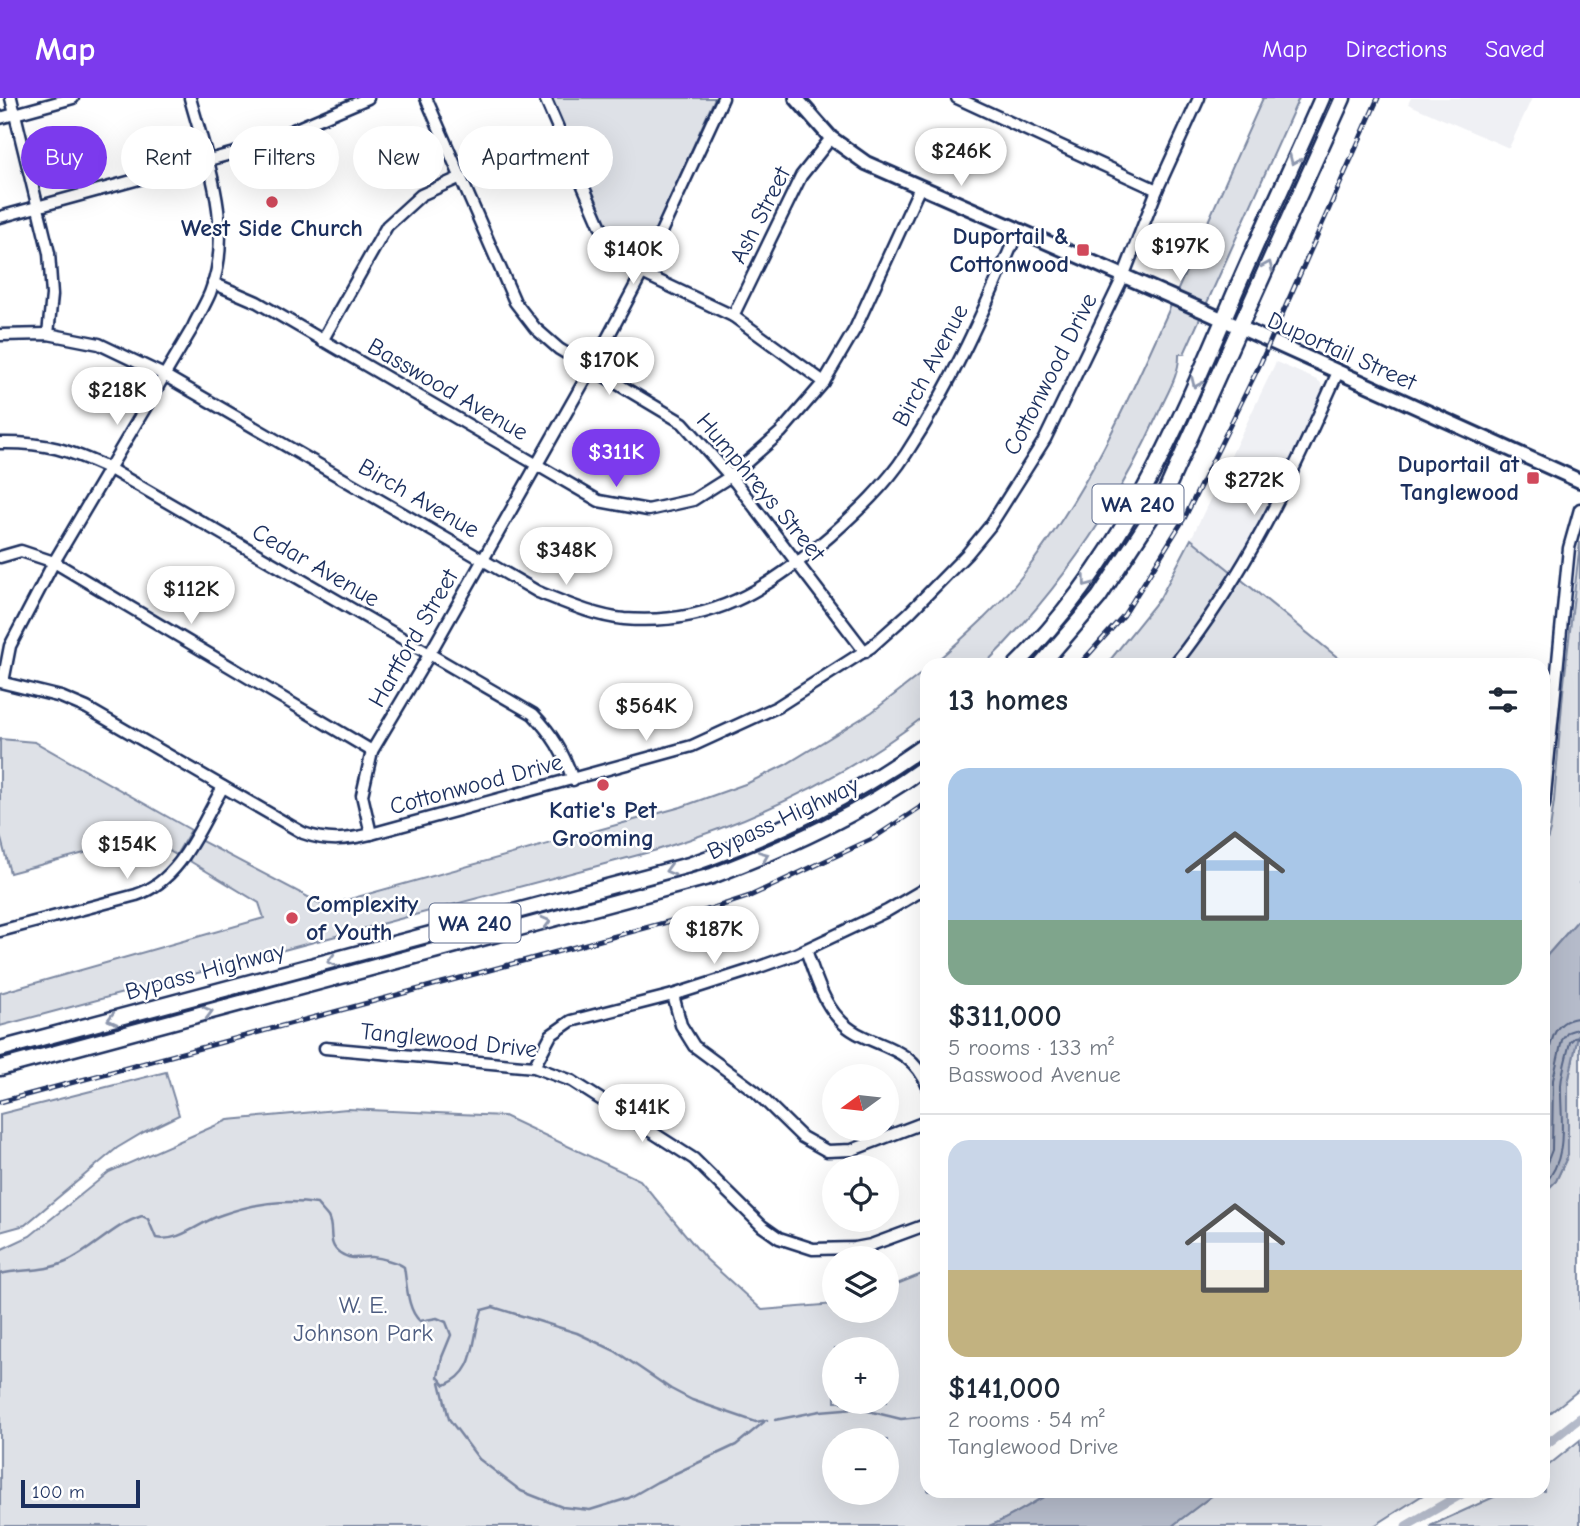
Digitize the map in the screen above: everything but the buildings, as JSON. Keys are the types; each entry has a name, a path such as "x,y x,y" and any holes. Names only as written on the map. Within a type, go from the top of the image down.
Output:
{"highway":[{"name":"WA 240","path":"1022,658 1084,585 1129,520 1161,459 1322,98"},
{"name":"WA 240","path":"1047,658 1099,597 1161,502 1343,98"},
{"name":"Bypass Highway","path":"0,1049 689,865 757,840 830,805 920,748"},
{"name":"Bypass Highway","path":"0,1068 712,876 762,858 846,817 920,770"}],"main road":[{"name":"Duportail Street","path":"796,98 831,138 866,163 1224,320 1580,481"}],"street":[{"path":"11,98 49,253 52,295 48,334"},
{"path":"0,118 73,98"},
{"path":"190,98 198,126"},
{"path":"215,158 264,144 368,98"},
{"name":"Humphreys Street","path":"426,98 458,170"},
{"path":"545,98 610,248 642,273 733,316 824,382"},
{"name":"Hartford Street","path":"371,834 362,795 372,751 591,369 642,273 723,98"},
{"path":"957,98 1157,190"},
{"path":"1185,98 1198,101"},
{"name":"Cottonwood Drive","path":"1,682 61,697 87,708 223,788 317,838 345,840 692,746 777,707 865,652 928,594 990,526 1045,439 1123,277 1157,190 1198,101"},
{"name":"Ash Street","path":"733,316 801,176 831,138"},
{"path":"322,341 387,226 421,195 458,178"},
{"path":"0,217 121,184"},
{"name":"Basswood Avenue","path":"213,283 257,302 599,501 648,510 693,500 731,476 781,432 824,382 860,319 920,187"},
{"path":"1,682 10,646 54,562 193,327 213,283 219,250 220,223 214,189"},
{"name":"Humphreys Street","path":"466,189 515,302 535,328 559,349 683,423 731,476 865,652"},
{"name":"Birch Avenue","path":"0,335 48,334 99,344 164,375 538,592 576,608 623,619 660,619 701,614 764,587 798,563 856,513 905,456 966,352 1018,231"},
{"path":"1180,658 1204,628 1260,538 1338,372"},
{"name":"Cedar Avenue","path":"0,443 33,442 72,451 110,469 533,714 551,733 565,756 573,780"},
{"path":"1550,744 1569,548 1580,509"},
{"path":"0,557 21,551 54,562 372,751"},
{"path":"0,931 136,895 155,887 173,872 223,788"},
{"path":"534,1067 551,1035 570,1021 673,995 806,950 887,911 920,892"},
{"path":"806,950 824,995 839,1019 860,1036 887,1045 911,1060 920,1074"},
{"path":"673,995 681,1024 694,1046 756,1093 802,1137 827,1151 852,1150 920,1124"},
{"name":"Tanglewood Drive","path":"325,1048 534,1067 572,1081 694,1159 762,1226 779,1238 813,1249 871,1245 920,1227"}],"shaded area":[{"path":"1411,98 1532,98 1509,148 1408,104"},
{"path":"1276,362 1317,380 1321,383 1322,390 1281,481 1232,572 1191,539"}],"green space":[{"path":"551,98 715,98 642,260 635,262 618,249 590,189 613,189 613,126 563,126"},
{"path":"1263,98 1299,98 1184,354 1179,354 1175,377 1141,449 1104,516 1060,579 991,658 940,658 1001,600 1045,545 1085,481 1136,381"},
{"path":"1191,539 1338,658 1112,658 1160,598"},
{"path":"1580,542 1580,918 1550,952 1550,830"},
{"path":"920,674 920,719 865,758 832,777 730,825 657,850 0,1026 0,993 264,918 259,903 188,860 200,840 325,906 681,807 748,783 785,765 872,712"},
{"path":"0,739 35,742 191,830 176,855 130,828 122,843 10,873 0,835"},
{"path":"1580,1026 1580,1389 1550,1413 1550,1187 1556,1181 1568,1155 1568,1083"},
{"path":"166,1072 179,1115 117,1148 25,1225 0,1232 0,1114"},
{"name":"W. E. Johnson Park","path":"347,1109 504,1116 640,1180 705,1258 762,1310 822,1305 822,1323 899,1323 899,1283 920,1275 920,1498 1042,1498 989,1526 0,1526 0,1250 30,1236 109,1172 228,1120"},
{"path":"1580,1440 1580,1526 1430,1526 1492,1498 1550,1498 1550,1464"},
{"path":"1209,1498 1418,1498 1374,1526 1172,1526"}],"water":[{"path":"1580,918 1580,1026 1568,1083 1568,1155 1556,1181 1550,1187 1550,952"},
{"path":"1042,1498 1209,1498 1172,1526 989,1526"}],"waterway":[{"path":"0,1274 66,1262 122,1225 142,1216 148,1219 156,1238 165,1239 181,1235 213,1218 244,1208 280,1202 317,1204 328,1217 333,1245 340,1253 349,1257 375,1258 404,1267 408,1296 416,1316 420,1321 437,1318 446,1322 451,1335 438,1377 445,1385 463,1372 472,1354 482,1310 493,1307 577,1333 615,1351 692,1400 756,1422 767,1420"},
{"path":"440,1382 449,1419 479,1459 521,1491 562,1507 590,1510 629,1498 736,1445 764,1422"},
{"path":"775,1420 820,1411 856,1408 901,1419 920,1417"},
{"path":"1550,1441 1580,1418"},
{"path":"1406,1526 1455,1498"}],"railway":[{"path":"1085,658 1124,615 1185,517 1261,362 1378,98"},
{"path":"0,1102 686,917 750,896 872,839 920,807"}],"place":[{"name":"West Side Church","path":"272,202"},
{"name":"Duportail & Cottonwood","path":"1083,250"},
{"name":"Duportail at Tanglewood","path":"1533,478"},
{"name":"Katie's Pet Grooming","path":"603,785"},
{"name":"Complexity of Youth","path":"292,918"}]}
